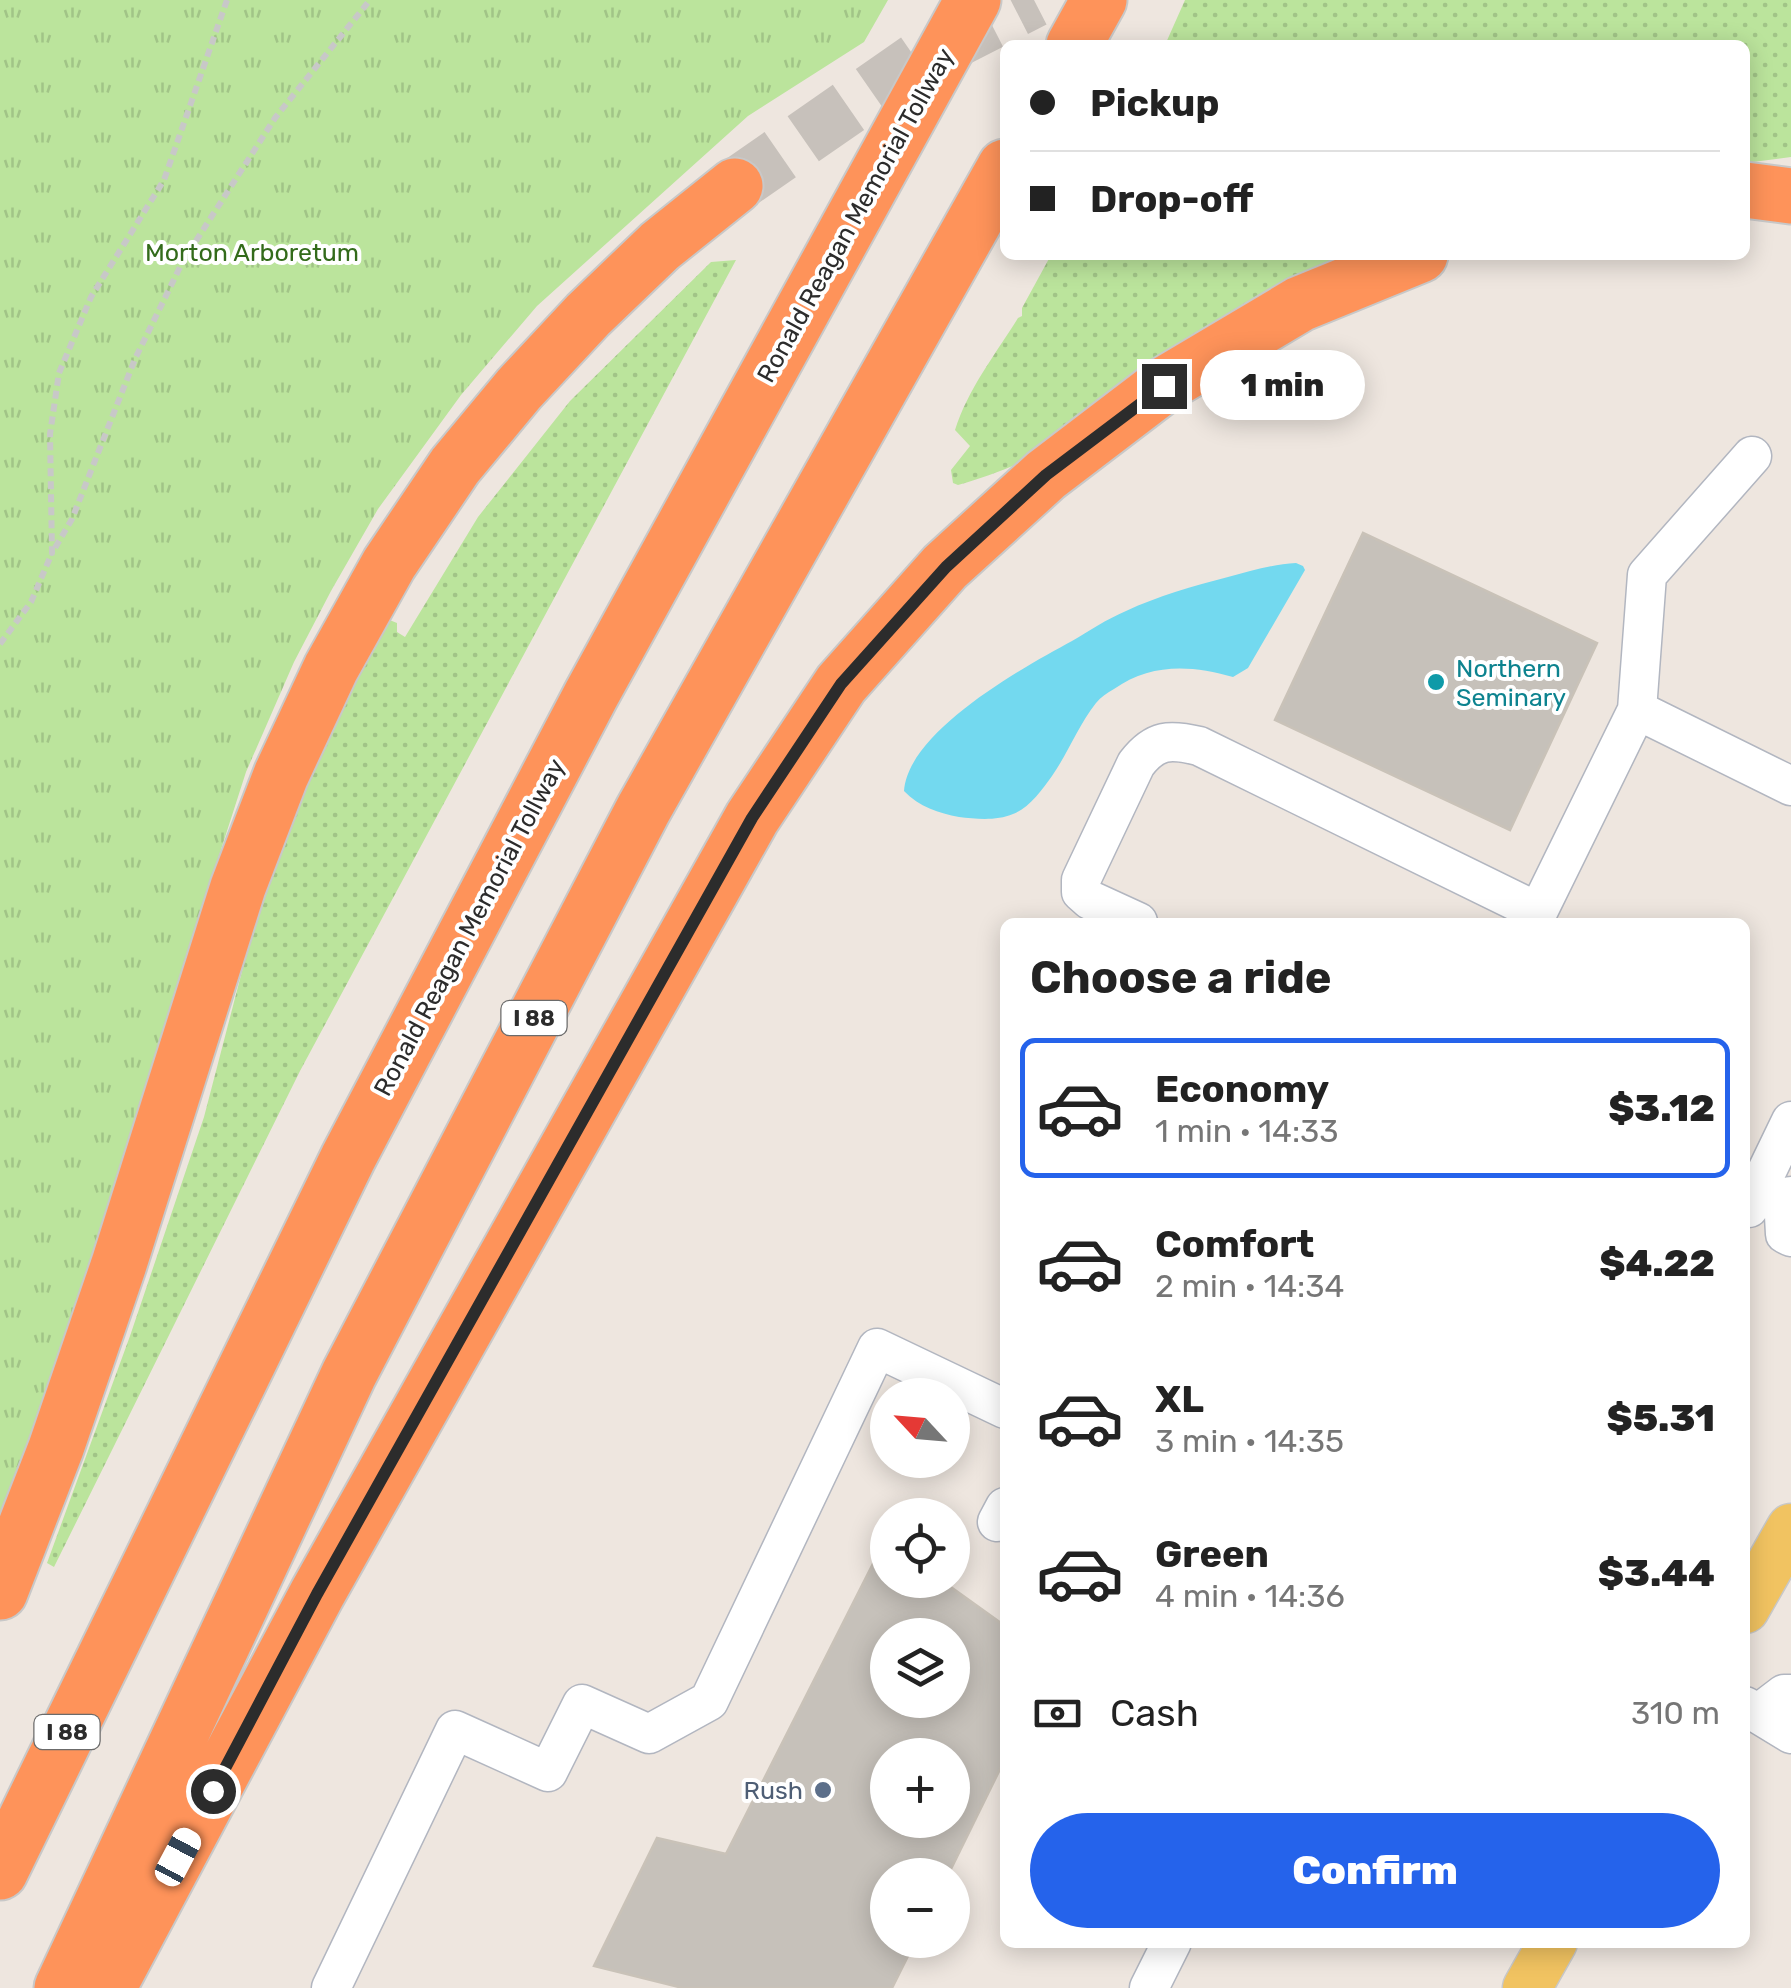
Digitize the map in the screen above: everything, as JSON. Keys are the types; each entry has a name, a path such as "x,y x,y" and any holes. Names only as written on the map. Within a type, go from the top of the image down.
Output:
{"highway":[{"name":"Ronald Reagan Memorial Tollway","path":"0,1872 357,1141 591,695 973,0"},
{"path":"1077,40 1099,0"},
{"name":"I 88","path":"62,1988 349,1374 642,810 1000,176"},
{"path":"1750,182 1791,178"},
{"path":"0,1592 56,1448 120,1264 238,887 281,775 331,668 389,564 455,466 519,389 660,246 736,186"},
{"path":"1750,191 1791,196"},
{"path":"108,1988 317,1594 752,818 841,684 960,554 1046,475 1164,386 1300,304 1408,260"}],"main road":[{"path":"1750,1600 1791,1528"},
{"path":"1527,1988 1550,1948"}],"lane":[{"path":"1129,918 1090,900 1081,892 1081,880 1136,764 1155,745 1180,741 1199,746 1536,917 1637,710 1646,575 1752,456"},
{"path":"1637,710 1791,786"},
{"path":"1791,1121 1767,1202 1785,1234 1791,1237"},
{"path":"331,1988 455,1730 548,1772 582,1704 649,1734 709,1701 876,1348 1000,1407"},
{"path":"1752,1710 1791,1694"},
{"path":"1752,1710 1791,1734"},
{"path":"1150,1988 1169,1948"}],"path":[{"path":"52,553 50,434 58,373 92,297 164,180 227,0"},
{"path":"0,644 32,602 52,553 72,519 135,360 183,261 275,118 370,0"}],"green space":[{"name":"Morton Arboretum","path":"0,0 888,0 864,42 748,116 537,306 461,395 378,509 294,662 246,772 84,1293 0,1516"},
{"path":"1185,0 1791,0 1791,157 1750,162 1750,40 1167,40"},
{"path":"736,260 300,1071 54,1567 47,1563 204,1117 252,933 298,784 377,615 397,623 397,632 405,637 478,517 570,401 711,262"},
{"path":"1048,260 1373,260 1036,455 958,485 953,483 951,470 970,446 955,430 960,415 983,372 1022,316 1022,308"}],"water":[{"path":"1296,563 1305,570 1248,668 1233,677 1202,670 1157,671 1142,674 1109,692 1090,712 1044,787 1019,811 993,819 959,817 930,809 904,791 910,768 946,724 1026,667 1112,618 1151,601 1254,570"}],"building":[{"name":"Northern Seminary","path":"1363,533 1597,643 1510,830 1275,720"},
{"name":"Rush","path":"870,1570 870,1598 966,1598 1000,1622 1000,1769 970,1830 970,1738 870,1738 870,1838 966,1838 956,1858 870,1858 870,1958 907,1958 892,1988 683,1988 594,1966 657,1838 726,1854"}],"tunnel":[{"path":"735,186 917,60 1034,0"}],"place":[{"name":"Northern Seminary","path":"1436,682"},
{"name":"Rush","path":"823,1790"}],"route":[{"path":"213,1791 317,1594 752,818 841,684 946,567 1046,475 1164,386"}]}
